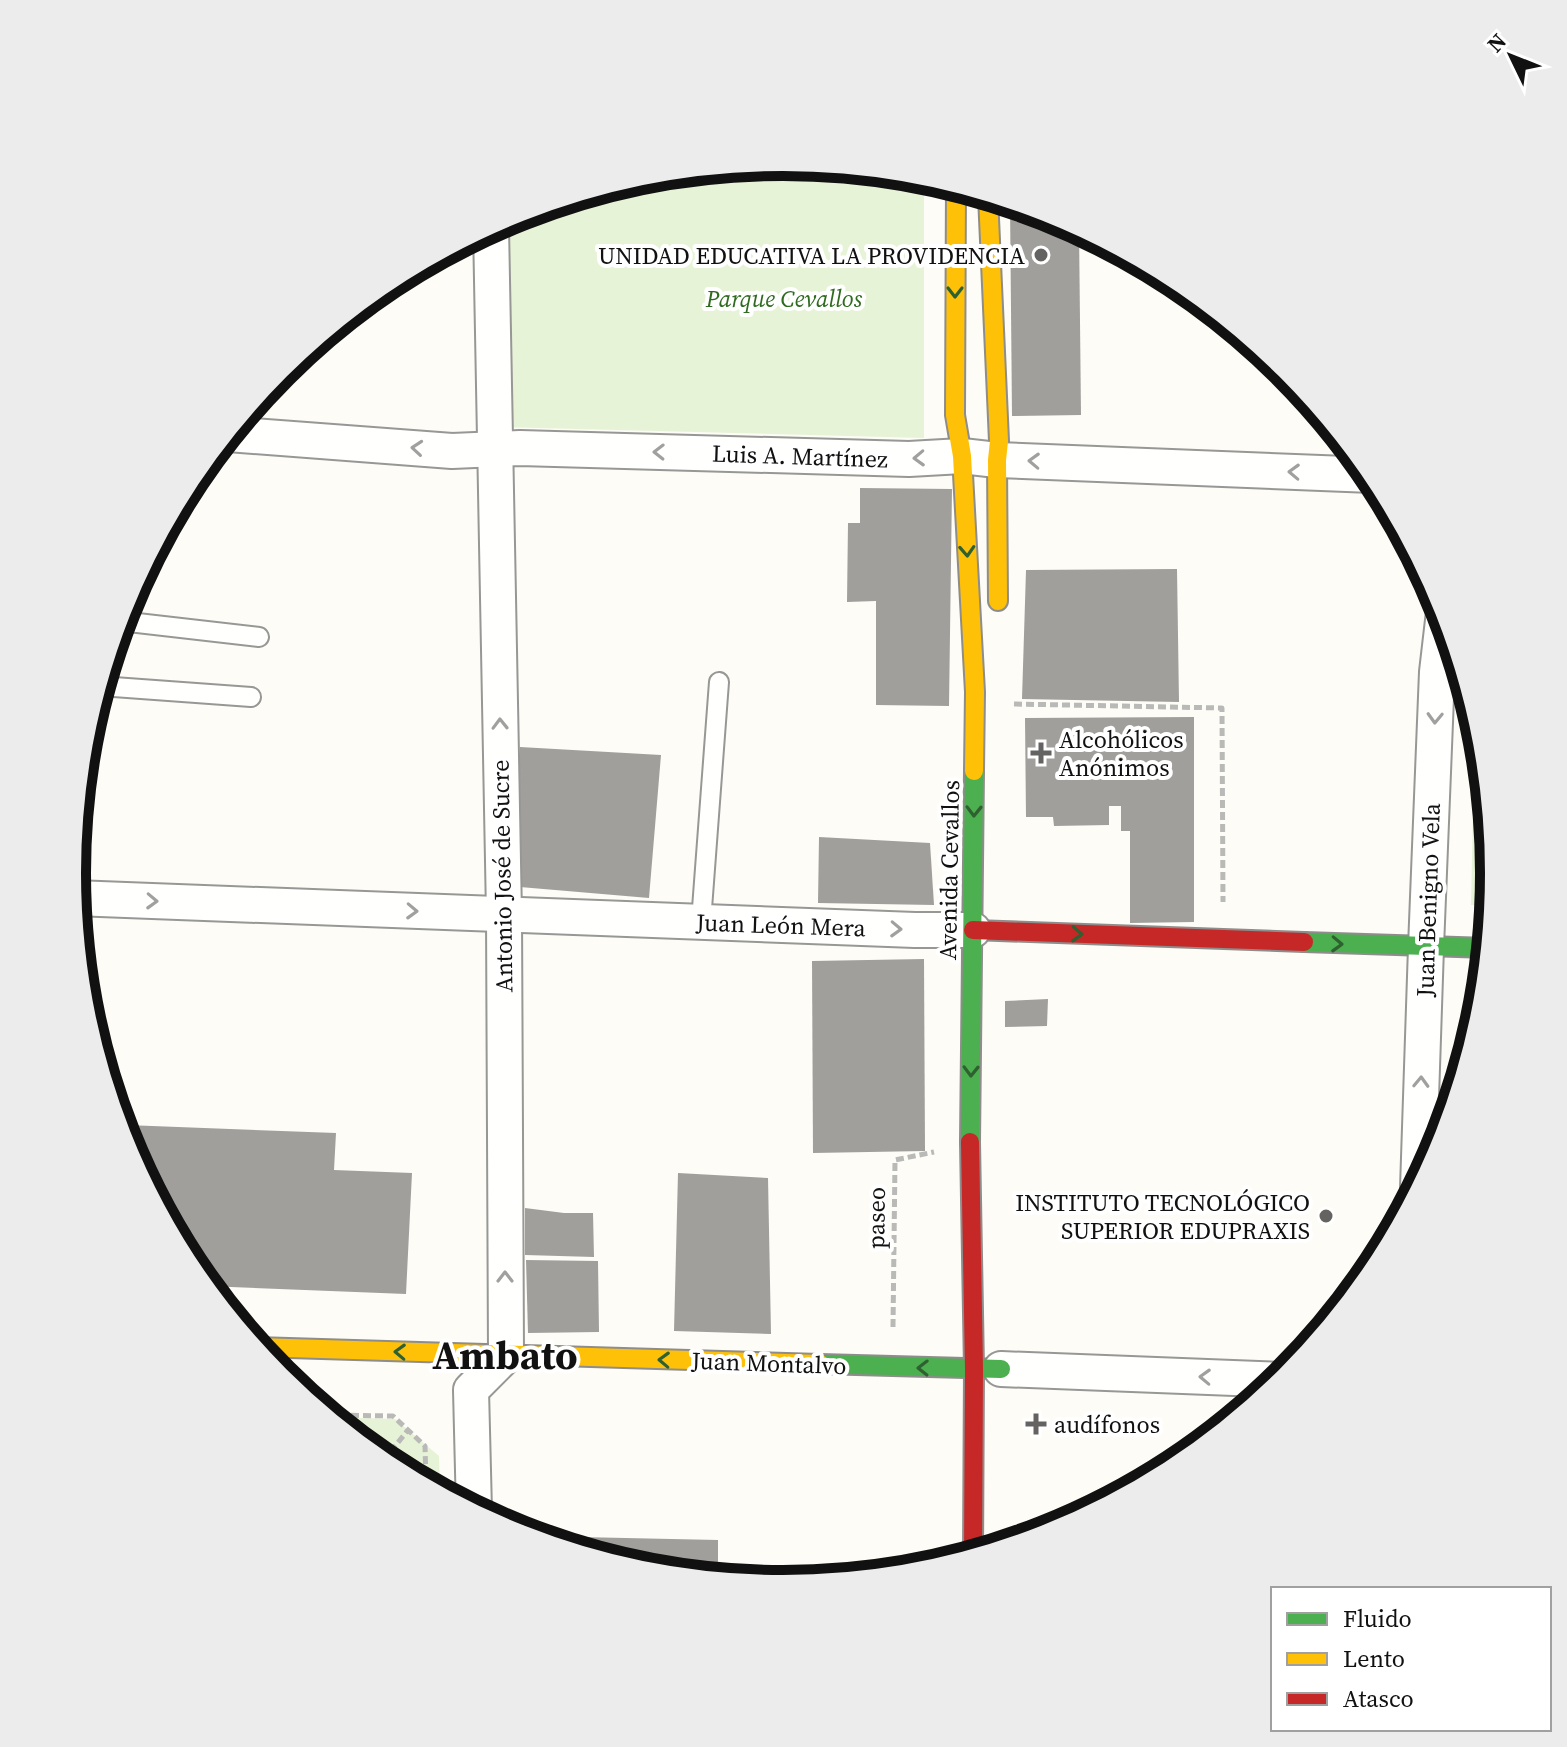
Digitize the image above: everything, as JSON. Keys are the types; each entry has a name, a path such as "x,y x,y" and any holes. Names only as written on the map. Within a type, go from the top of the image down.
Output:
{"main road":[{"name":"Avenida Cevallos","path":"956,198 955,415 962,456 993,931 970,1145 995,1369 974,1544"},
{"path":"989,207 999,441 998,626"},
{"name":"Juan León Mera","path":"993,931 1477,948"},
{"name":"Juan Montalvo","path":"272,1348 995,1369"}],"street":[{"name":"Antonio José de Sucre","path":"491,241 504,914 506,1355"},
{"name":"Luis A. Martínez","path":"242,435 452,451 495,448 909,459 962,456 1355,474"},
{"name":"Juan Benigno Vela","path":"1419,1160 1441,640"},
{"name":"Juan León Mera","path":"87,898 993,931"},
{"path":"474,1498 471,1390 506,1355"},
{"name":"Juan Montalvo","path":"995,1369 1264,1379"}],"lane":[{"path":"133,623 259,637"},
{"path":"701,922 719,682"},
{"path":"112,687 251,697"}],"path":[{"path":"1014,704 1222,708 1223,939"},
{"name":"paseo","path":"893,1336 895,1160 970,1145"},
{"path":"345,1415 393,1416 425,1446 426,1472"},
{"path":"392,1450 408,1430"}],"green space":[{"name":"Parque Cevallos","path":"738,177 829,177 924,190 924,438 503,427 505,234 559,213 647,189"},
{"path":"1474,774 1481,874 1480,905 1471,905"},
{"path":"348,1418 395,1419 439,1456 440,1480"}],"building":[{"path":"1010,214 1079,242 1081,415 1012,416"},
{"path":"860,488 952,489 949,706 876,705 876,601 847,602 848,523 860,523"},
{"path":"1177,569 1179,702 1022,699 1026,570"},
{"path":"1194,717 1194,922 1130,923 1130,831 1121,831 1121,806 1109,806 1109,825 1054,826 1053,817 1026,817 1025,718"},
{"path":"520,747 661,755 649,898 520,887"},
{"path":"819,837 930,843 934,905 818,903"},
{"path":"924,959 925,1151 813,1153 812,961"},
{"path":"1048,999 1047,1026 1005,1027 1005,1001"},
{"path":"133,1125 336,1133 334,1170 412,1173 406,1294 222,1287 179,1222"},
{"path":"678,1173 768,1178 771,1334 674,1331"},
{"path":"525,1208 593,1213 594,1257 525,1255"},
{"path":"526,1260 598,1261 599,1332 528,1333"},
{"path":"568,1537 718,1540 718,1568 647,1558"}],"traffic: fast":[{"path":"970,1142 974,771"},
{"path":"1304,942 1477,948"},
{"path":"820,1364 1001,1369"}],"traffic: slow":[{"path":"956,198 955,415 962,456 975,692 974,771"},
{"path":"989,207 999,441 998,601"},
{"path":"272,1347 820,1364"}],"traffic: jam":[{"path":"973,930 1304,942"},
{"path":"970,1142 973,1544"}],"place":[{"name":"UNIDAD EDUCATIVA LA PROVIDENCIA","path":"1041,255"},
{"name":"Alcohólicos Anónimos","path":"1041,753"},
{"name":"INSTITUTO TECNOLÓGICO SUPERIOR EDUPRAXIS","path":"1326,1216"},
{"name":"audífonos","path":"1036,1424"}],"district":[{"name":"Ambato","path":"505,1355"}]}
